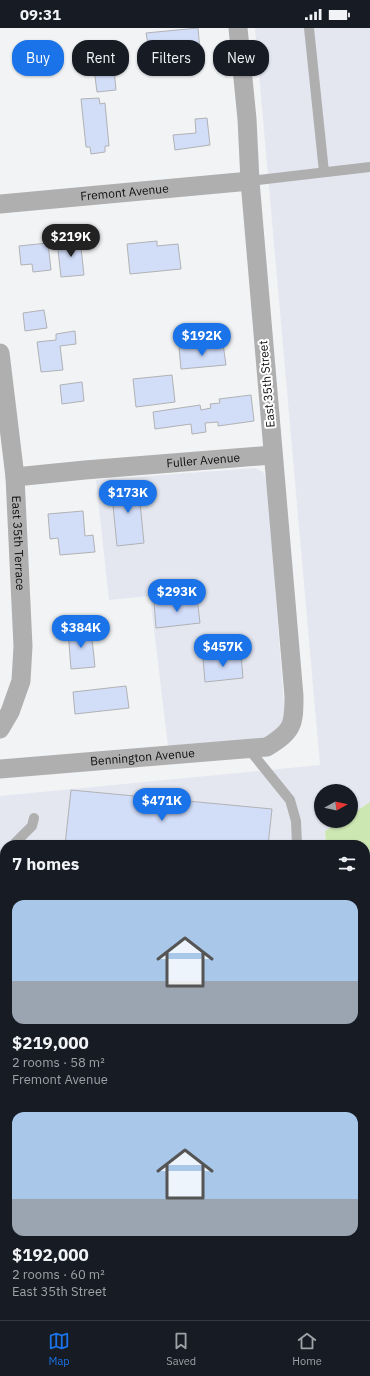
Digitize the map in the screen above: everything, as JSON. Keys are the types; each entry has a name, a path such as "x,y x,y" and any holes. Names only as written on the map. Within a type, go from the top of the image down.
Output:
{"street":[{"name":"East 35th Street","path":"238,28 247,119 250,180 272,455 294,696 294,720 282,737"},
{"name":"Fremont Avenue","path":"0,204 250,180"},
{"name":"East 35th Terrace","path":"0,353 15,477 23,646 21,681 10,712 0,729"},
{"name":"Fuller Avenue","path":"15,477 272,455"},
{"name":"Bennington Avenue","path":"0,770 267,747 282,737"}],"lane":[{"path":"310,28 324,172"},
{"path":"250,180 370,167"},
{"path":"248,748 290,800 296,821 296,840"},
{"path":"18,840 32,826 34,818"}],"shaded area":[{"path":"255,28 370,28 370,802 358,810 358,784 314,784 314,828 330,828 325,831 326,840 0,840 0,796 320,765 259,76 269,76 269,40 256,40"},
{"path":"255,468 263,472 267,482 285,718 276,730 263,739 168,746 150,596 109,600 96,480"}],"green space":[{"path":"370,802 370,840 326,840 325,831 330,828 358,828 358,810"}],"building":[{"path":"198,28 199,40 147,40 146,33"},
{"path":"95,76 115,76 116,90 97,92"},
{"path":"99,98 100,104 105,103 109,146 105,146 105,152 91,154 90,147 86,147 81,99"},
{"path":"207,118 210,145 175,150 173,135 196,133 195,119"},
{"path":"80,238 84,275 61,277 57,241"},
{"path":"157,241 157,246 178,244 181,269 130,274 127,244"},
{"path":"48,243 51,270 33,272 32,264 21,265 19,246"},
{"path":"44,310 47,328 25,331 23,313"},
{"path":"75,331 76,344 60,346 63,370 41,372 37,342 56,340 56,334"},
{"path":"223,344 226,365 181,369 179,348"},
{"path":"172,375 175,402 136,407 133,379"},
{"path":"82,382 84,401 62,404 60,385"},
{"path":"251,395 254,421 218,426 218,422 205,423 206,432 192,434 191,424 155,429 153,412 200,405 201,410 211,408 210,404 220,403 219,399"},
{"path":"138,482 144,543 117,546 111,485"},
{"path":"83,511 85,536 93,535 95,552 60,555 58,538 50,539 48,514"},
{"path":"197,597 200,623 156,628 154,602"},
{"path":"91,629 95,667 71,669 68,631"},
{"path":"241,655 243,678 205,682 203,658"},
{"path":"126,686 129,708 75,714 73,692"},
{"path":"71,790 272,809 269,840 66,840"}]}
